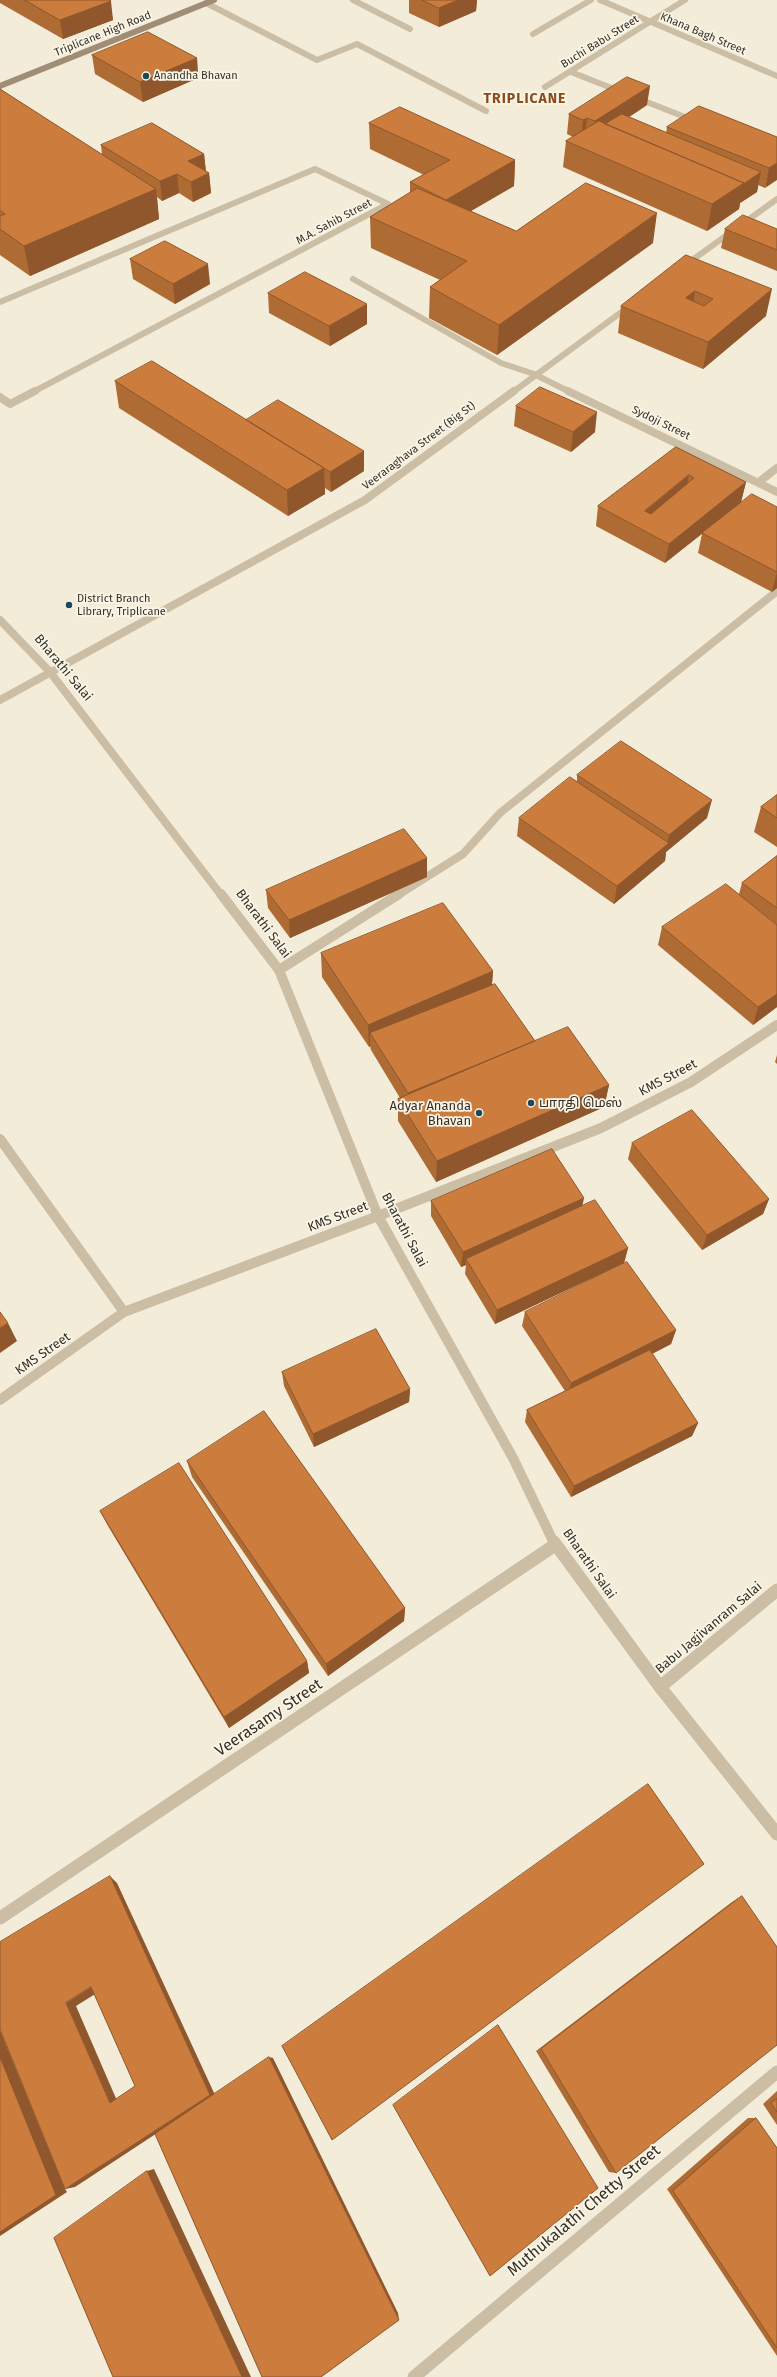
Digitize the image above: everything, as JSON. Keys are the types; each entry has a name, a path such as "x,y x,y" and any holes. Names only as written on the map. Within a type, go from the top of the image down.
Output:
{"main road":[{"name":"Triplicane High Road","path":"0,86 214,0"}],"street":[{"path":"353,0 410,29"},
{"path":"533,34 591,0"},
{"name":"Khana Bagh Street","path":"600,0 777,76"},
{"name":"Buchi Babu Street","path":"545,87 685,0"},
{"path":"206,3 317,60 357,44 486,111"},
{"path":"571,72 703,124"},
{"name":"M.A. Sahib Street","path":"0,302 315,169 388,204 10,404 0,396"},
{"path":"675,272 777,199"},
{"name":"Sydoji Street","path":"353,279 501,363 534,374 777,492"},
{"name":"Veeraraghava Street (Big St)","path":"0,700 365,500 534,374 637,300"},
{"path":"759,482 777,468"},
{"path":"279,970 463,854 500,813 777,591"},
{"name":"Bharathi Salai","path":"0,620 50,672 279,970 378,1216 513,1458 555,1545 660,1687 777,1834"},
{"name":"KMS Street","path":"0,1400 124,1312 378,1216 601,1128 691,1082 777,1025"},
{"path":"0,1139 124,1312"},
{"name":"Veerasamy Street","path":"0,1918 555,1545"},
{"name":"Babu Jagjivanram Salai","path":"660,1687 777,1590"},
{"name":"Muthukalathi Chetty Street","path":"414,2377 777,2072"}],"building":[{"path":"25,0 109,0 111,1 60,20"},
{"path":"422,0 458,0 439,8"},
{"path":"148,32 197,58 140,82 92,55"},
{"path":"627,77 650,86 595,121 587,118 583,120 569,114"},
{"path":"0,89 156,189 24,246 0,229 0,216 5,214 0,210"},
{"path":"699,106 777,137 777,163 769,168 667,127"},
{"path":"400,107 515,160 446,200 410,182 450,160 369,123"},
{"path":"622,114 761,172 742,185 744,183 605,124"},
{"path":"599,121 744,183 712,204 566,141"},
{"path":"152,123 204,154 188,161 209,173 191,182 177,174 160,181 101,145"},
{"path":"586,183 657,213 499,325 430,287 467,261 370,217 417,188 516,231"},
{"path":"743,215 777,229 777,250 725,229"},
{"path":"165,241 208,264 173,284 130,259"},
{"path":"686,255 772,289 708,342 621,306","holes":["695,291 713,299 704,306 686,298"]},
{"path":"305,272 367,304 329,326 268,293"},
{"path":"152,361 324,468 287,490 115,381"},
{"path":"540,387 597,412 573,432 516,406"},
{"path":"278,400 364,451 330,472 246,420"},
{"path":"676,447 746,482 669,544 598,506","holes":["689,475 694,478 651,514 645,511"]},
{"path":"752,494 777,507 777,572 702,533"},
{"path":"621,741 712,800 669,835 577,775"},
{"path":"570,777 669,843 617,886 519,818"},
{"path":"777,795 777,818 761,807"},
{"path":"404,829 427,858 289,920 266,890"},
{"path":"777,856 777,908 742,883"},
{"path":"726,884 777,925 777,994 758,1007 662,927"},
{"path":"443,903 493,971 368,1025 321,953"},
{"path":"495,984 535,1041 408,1093 370,1033"},
{"path":"568,1027 609,1085 437,1161 398,1099"},
{"path":"692,1110 769,1199 707,1235 632,1143"},
{"path":"552,1149 584,1198 463,1252 431,1201"},
{"path":"595,1200 628,1248 497,1310 466,1259"},
{"path":"627,1262 676,1330 571,1383 525,1312"},
{"path":"0,1312 8,1323 0,1328"},
{"path":"376,1329 410,1389 313,1434 282,1372"},
{"path":"650,1350 698,1423 574,1486 527,1410"},
{"path":"264,1411 405,1608 326,1664 187,1461"},
{"path":"179,1463 307,1661 224,1717 100,1511"},
{"path":"648,1784 704,1864 332,2140 282,2046"},
{"path":"110,1876 210,2095 65,2189 0,2029 0,1942","holes":["91,1987 135,2086 110,2103 66,2003"]},
{"path":"742,1896 777,1947 777,2045 616,2173 541,2049"},
{"path":"498,2025 598,2188 490,2276 393,2105"},
{"path":"0,2057 56,2195 0,2232"},
{"path":"269,2057 399,2320 321,2377 262,2377 155,2134"},
{"path":"777,2099 777,2112 771,2103"},
{"path":"756,2118 777,2148 777,2348 673,2191"},
{"path":"147,2171 242,2377 113,2377 54,2238"}],"place":[{"name":"Anandha Bhavan","path":"146,76"},
{"name":"District Branch Library, Triplicane","path":"69,605"},
{"name":"பாரதி மெஸ்","path":"531,1103"},
{"name":"Adyar Ananda Bhavan","path":"479,1113"}],"district":[{"name":"TRIPLICANE","path":"525,99"}]}
